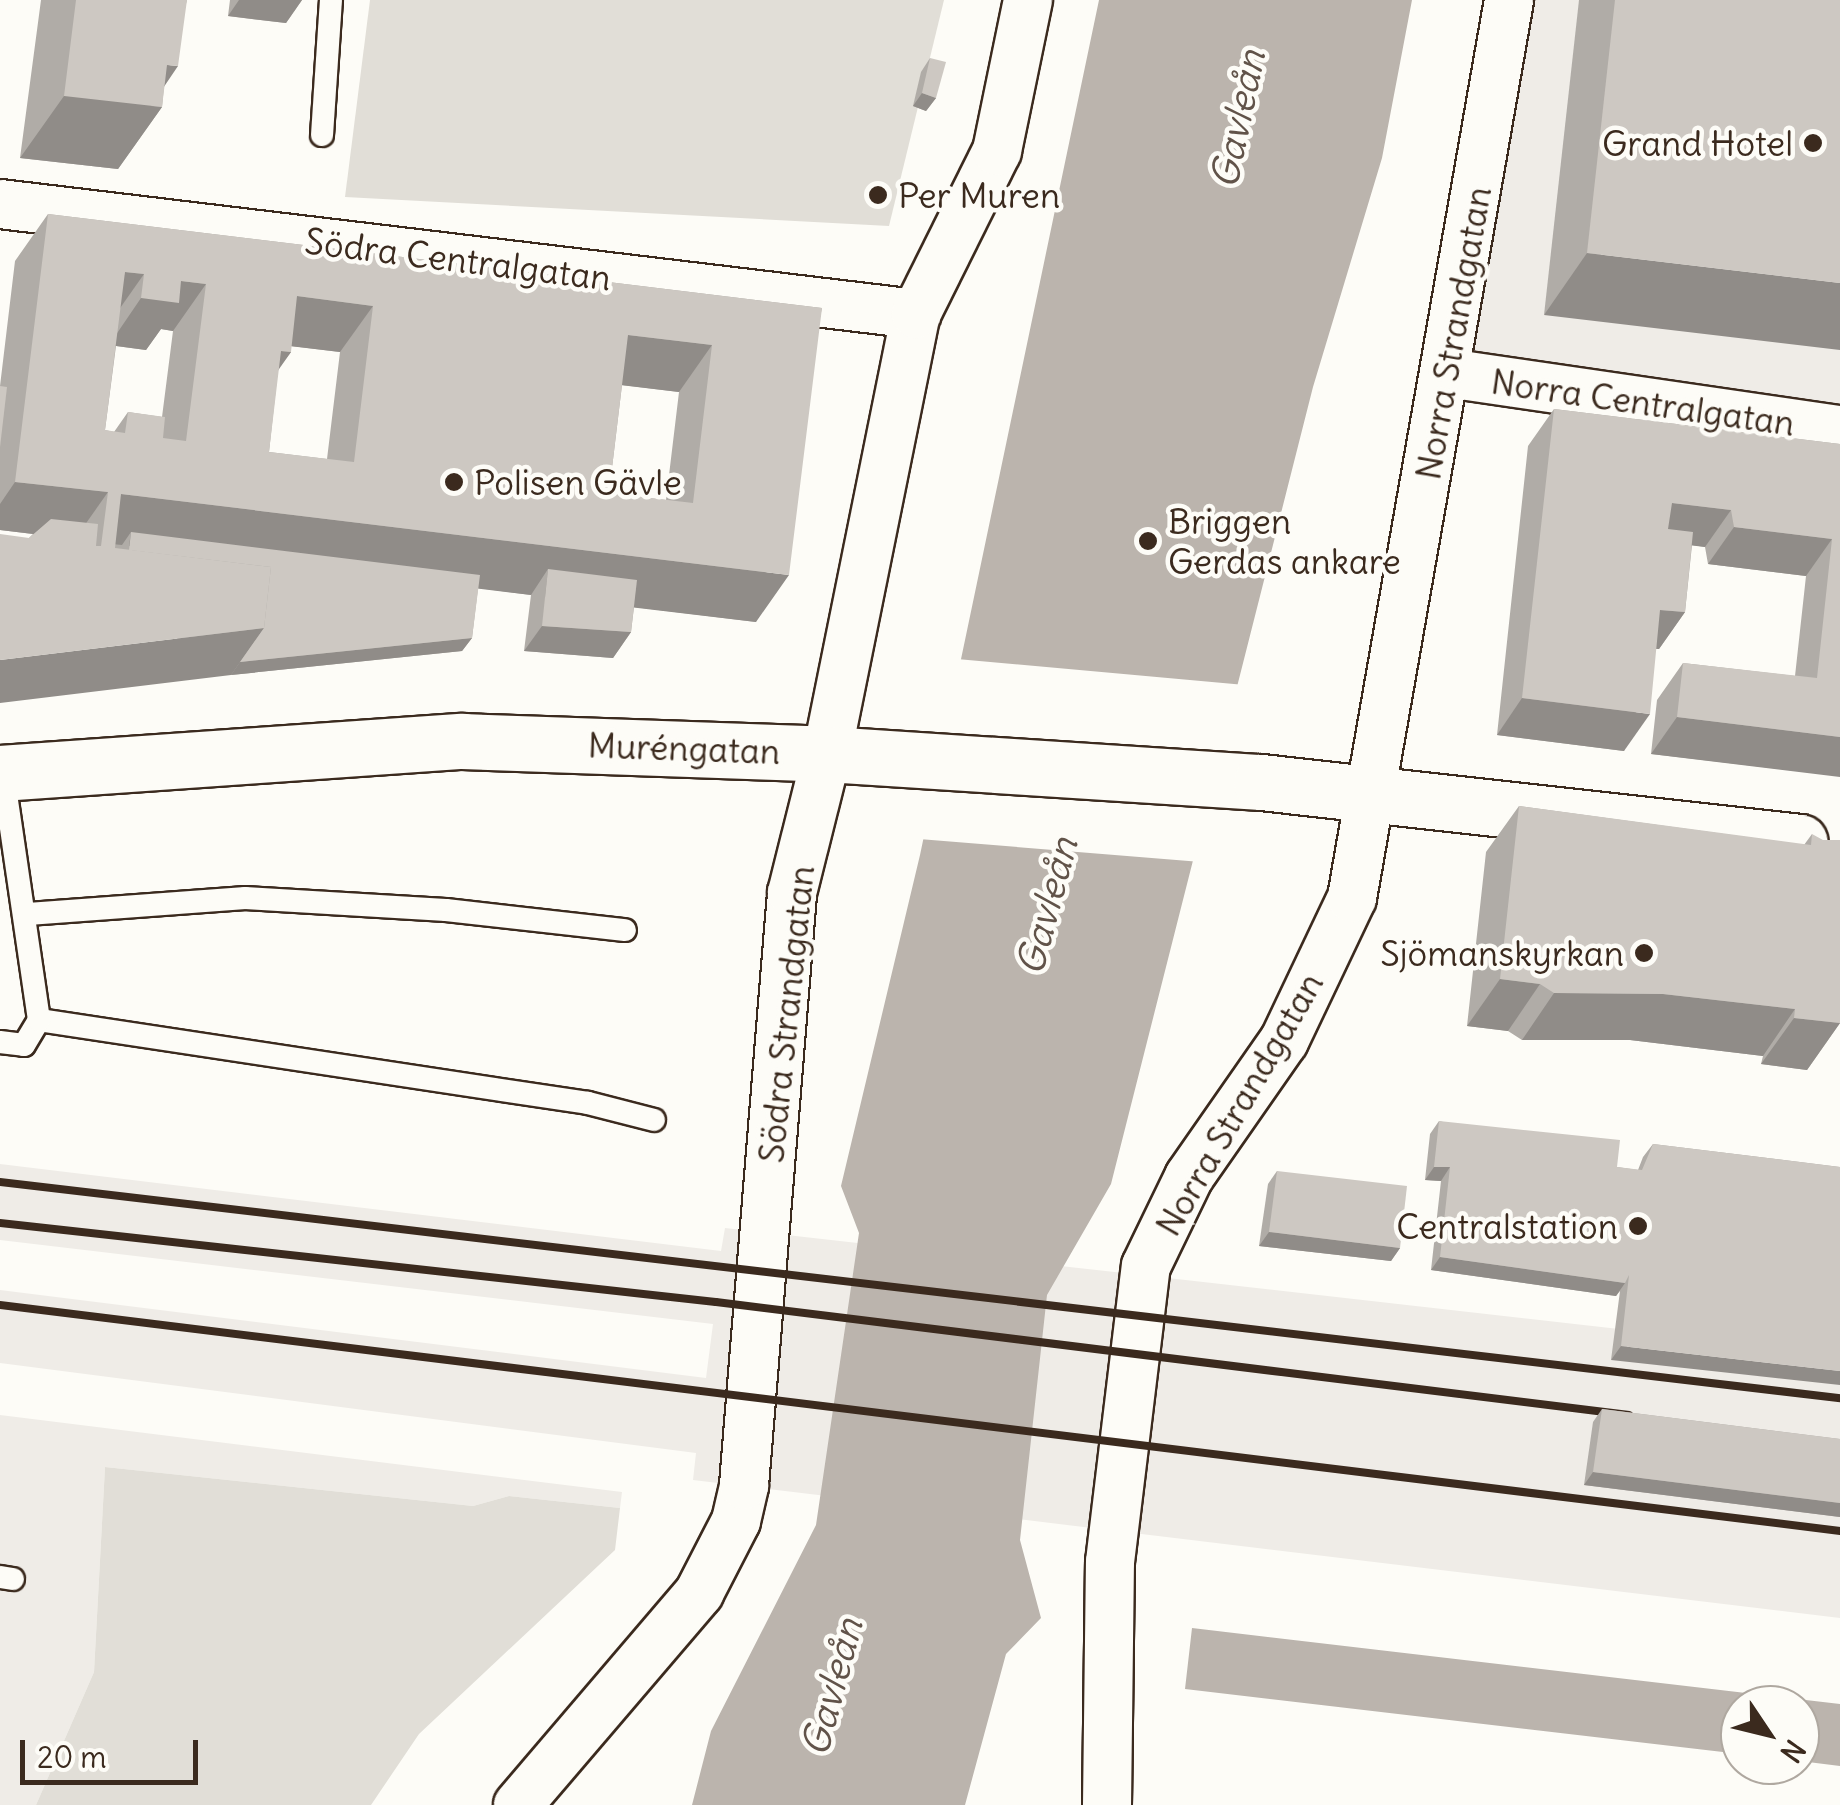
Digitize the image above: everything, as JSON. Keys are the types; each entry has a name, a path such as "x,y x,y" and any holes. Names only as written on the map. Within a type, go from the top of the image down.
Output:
{"street":[{"name":"Södra Strandgatan","path":"518,1805 699,1593 736,1521 744,1485 792,894 827,754 916,314 997,151 1028,0"},
{"name":"Norra Strandgatan","path":"1108,1805 1110,1562 1146,1266 1189,1177 1284,1041 1352,898 1447,373 1509,0"},
{"name":"Södra Centralgatan","path":"0,204 916,314"},
{"name":"Norra Centralgatan","path":"1447,373 1840,430"},
{"name":"Muréngatan","path":"2,773 462,741 827,754 1230,780 1820,845"}],"lane":[{"path":"322,135 332,0"},
{"path":"0,1042 24,1045 39,1020 28,976 28,914 2,773"},
{"path":"28,914 245,898 446,910 625,930"},
{"path":"39,1020 588,1104 654,1120"}],"shaded area":[{"path":"370,0 944,0 889,226 345,197"},
{"path":"1509,0 1840,0 1840,430 1447,373"},
{"path":"0,1164 721,1251 725,1228 1840,1354 1840,1618 693,1480 696,1453 0,1363 0,1290 706,1378 713,1324 0,1240"},
{"path":"0,1415 622,1492 620,1508 509,1496 473,1506 105,1467 94,1672 36,1805 0,1805"},
{"path":"105,1467 473,1506 509,1496 620,1508 615,1550 419,1734 371,1805 36,1805 94,1672"}],"water":[{"name":"Gavleån","path":"1099,0 1412,0 1382,158 1313,387 1111,1184 1047,1295 1020,1540 1041,1618 1006,1654 965,1805 692,1805 711,1731 816,1525 859,1233 841,1186 920,855"},
{"path":"1192,1628 1720,1690 1720,1752 1185,1689"},
{"path":"1820,1702 1840,1704 1840,1766 1820,1764"}],"pier":[{"path":"957,659 1245,685 1201,862 919,839"}],"building":[{"path":"76,0 187,0 178,66 167,65 162,107 64,96"},
{"path":"1615,0 1840,0 1840,283 1587,253"},
{"path":"930,58 946,62 936,98 922,93"},
{"name":"Polisen Gävle","path":"48,214 822,308 789,575 121,494 115,548 271,567 264,628 0,660 0,534 29,538 51,519 98,524 96,546 101,546 108,492 15,482","holes":["125,272 144,274 141,298 179,303 181,281 206,284 186,441 163,438 165,417 128,412 125,433 105,430","297,296 373,306 354,462 269,452 281,351 291,352","628,335 712,345 693,503 609,493"]},
{"path":"0,386 7,387 0,447"},
{"path":"1554,409 1840,444 1840,737 1677,717 1683,663 1817,678 1832,539 1734,527 1731,510 1672,503 1668,529 1693,532 1685,612 1660,610 1650,714 1522,698"},
{"path":"131,532 480,575 472,638 240,662 264,628 271,567 129,550"},
{"path":"548,569 637,580 631,632 542,626"},
{"name":"Sjömanskyrkan","path":"1519,806 1811,845 1812,834 1823,840 1840,840 1840,1023 1794,1018 1795,1009 1663,994 1554,993 1540,984 1500,979"},
{"name":"Centralstation","path":"1439,1121 1620,1140 1617,1167 1642,1170 1653,1144 1840,1167 1840,1371 1621,1346 1629,1275 1625,1283 1440,1257 1450,1167 1434,1167"},
{"path":"1277,1171 1407,1186 1400,1248 1269,1232"},
{"path":"1602,1409 1840,1439 1840,1503 1593,1472"}],"railway":[{"path":"0,1182 1840,1398"},
{"path":"0,1223 716,1302 1629,1415"},
{"path":"0,1305 1840,1531"}],"place":[{"name":"Grand Hotel","path":"1813,143"},
{"name":"Per Muren","path":"878,195"},
{"name":"Polisen Gävle","path":"454,482"},
{"name":"Briggen Gerdas ankare","path":"1148,541"},
{"name":"Sjömanskyrkan","path":"1644,953"},
{"name":"Centralstation","path":"1638,1226"}]}
